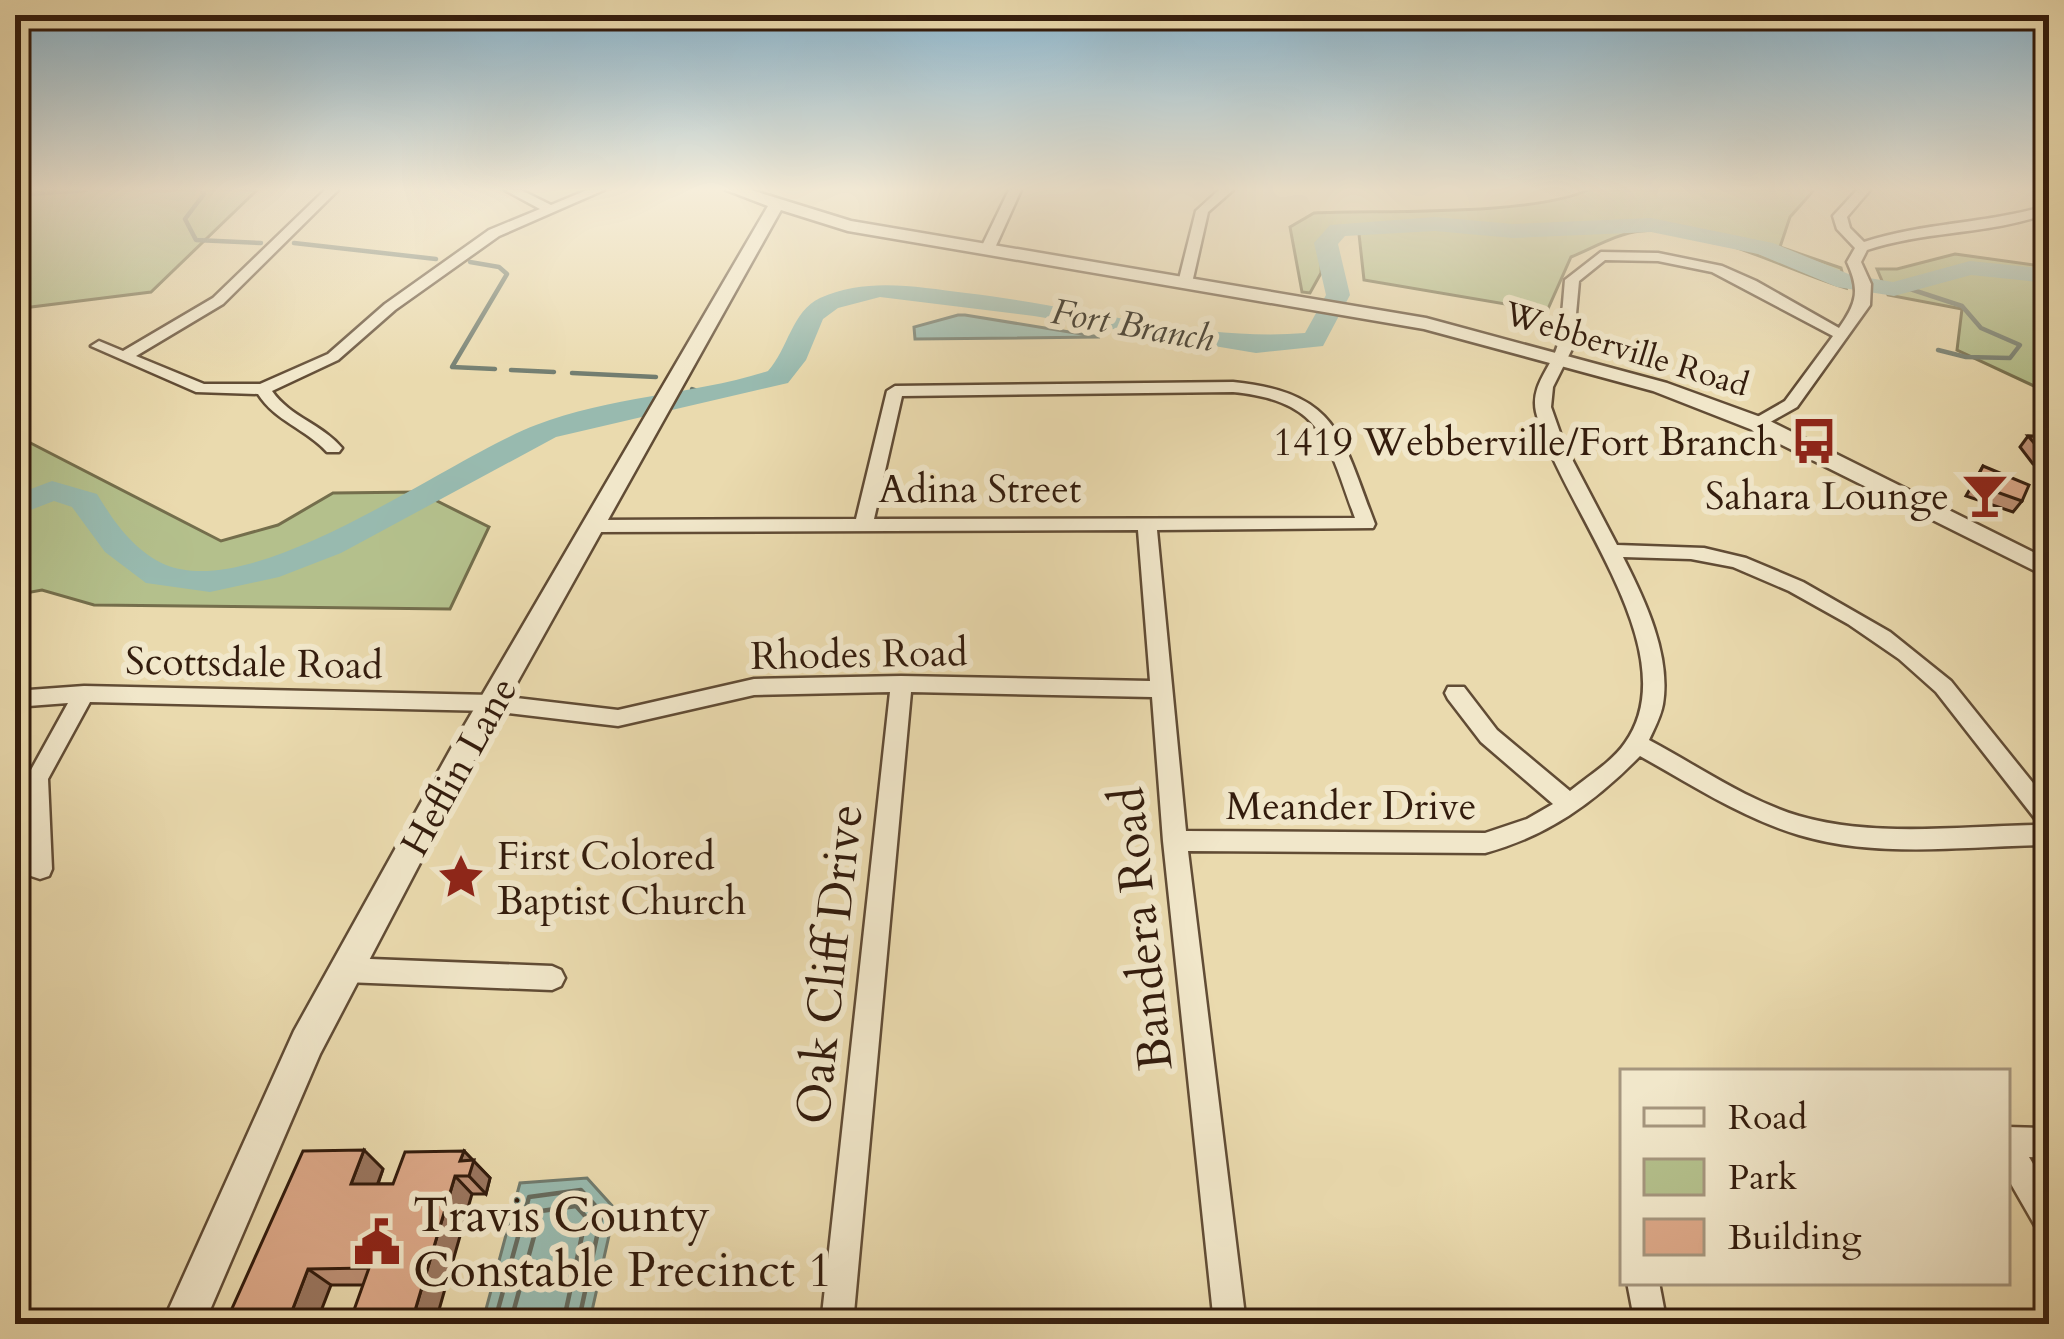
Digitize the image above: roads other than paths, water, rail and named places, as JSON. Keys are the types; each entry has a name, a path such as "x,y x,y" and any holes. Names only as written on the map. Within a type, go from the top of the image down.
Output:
{"street":[{"path":"127,355 218,301 268,252"},
{"path":"99,346 202,389 263,389 334,357 390,307 467,252"},
{"name":"Heflin Lane","path":"183,1324 307,1043 345,970 749,252"},
{"name":"Webberville Road","path":"1001,252 1364,313 1561,359 1675,392 1758,424 2049,570"},
{"path":"1185,283 1192,252"},
{"path":"1758,424 1790,404 1865,299 1864,279 1854,257 1858,252"},
{"path":"1843,334 1802,319 1737,278 1670,261 1608,255 1591,260 1569,286 1568,334 1545,387 1546,418 1614,551 1654,665 1637,744 1756,808 1802,826 1839,834 2049,835"},
{"name":"Adina Street","path":"595,526 1366,524 1320,415 1284,394 1233,387 895,391 864,525"},
{"path":"263,389 273,408 320,433 333,448"},
{"name":"Bandera Road","path":"1147,524 1174,841 1229,1324"},
{"path":"1614,551 1696,553 1735,561 1770,575 1888,641 1942,687 2049,820"},
{"name":"Rhodes Road","path":"492,703 618,718 754,687 901,684 1159,689"},
{"name":"Oak Cliff Drive","path":"837,1324 901,684"},
{"path":"1456,693 1489,736 1571,805"},
{"path":"40,869 37,779 84,694"},
{"name":"Scottsdale Road","path":"15,699 84,694 492,703"},
{"name":"Meander Drive","path":"1174,841 1484,843 1534,831 1571,805 1637,744"},
{"path":"345,970 552,978"},
{"path":"2010,1146 2049,1143"},
{"path":"2010,1151 2049,1220"},
{"path":"1643,1285 1651,1324"}],"water":[{"path":"958,315 1100,337 915,339 914,327"},
{"path":"587,1178 615,1209 589,1324 482,1324 520,1183"}],"waterway":[{"path":"378,252 436,259"},
{"name":"Fort Branch","path":"15,506 52,490 86,501 94,520 116,545 158,575 210,581 268,570 329,545 546,431 778,377 793,360 812,315 829,303 880,290 1034,308 1256,345 1314,340 1338,295 1328,252"},
{"name":"Fort Branch","path":"1776,252 1846,282 1894,289 1970,268 2049,276"},
{"path":"470,262 499,267 507,274 452,367 495,369"},
{"path":"1907,288 1962,306 1981,328 2020,345 2010,358 1966,357 1938,350"},
{"path":"511,370 554,372"},
{"path":"572,373 656,377"},
{"name":"Fort Branch","path":"692,389 706,394"}],"place":[{"name":"1419 Webberville/Fort Branch","path":"1814,441"},
{"name":"Sahara Lounge","path":"1985,495"},
{"name":"First Colored Baptist Church","path":"461,877"},
{"name":"Travis County Constable Precinct 1","path":"377,1242"}]}
